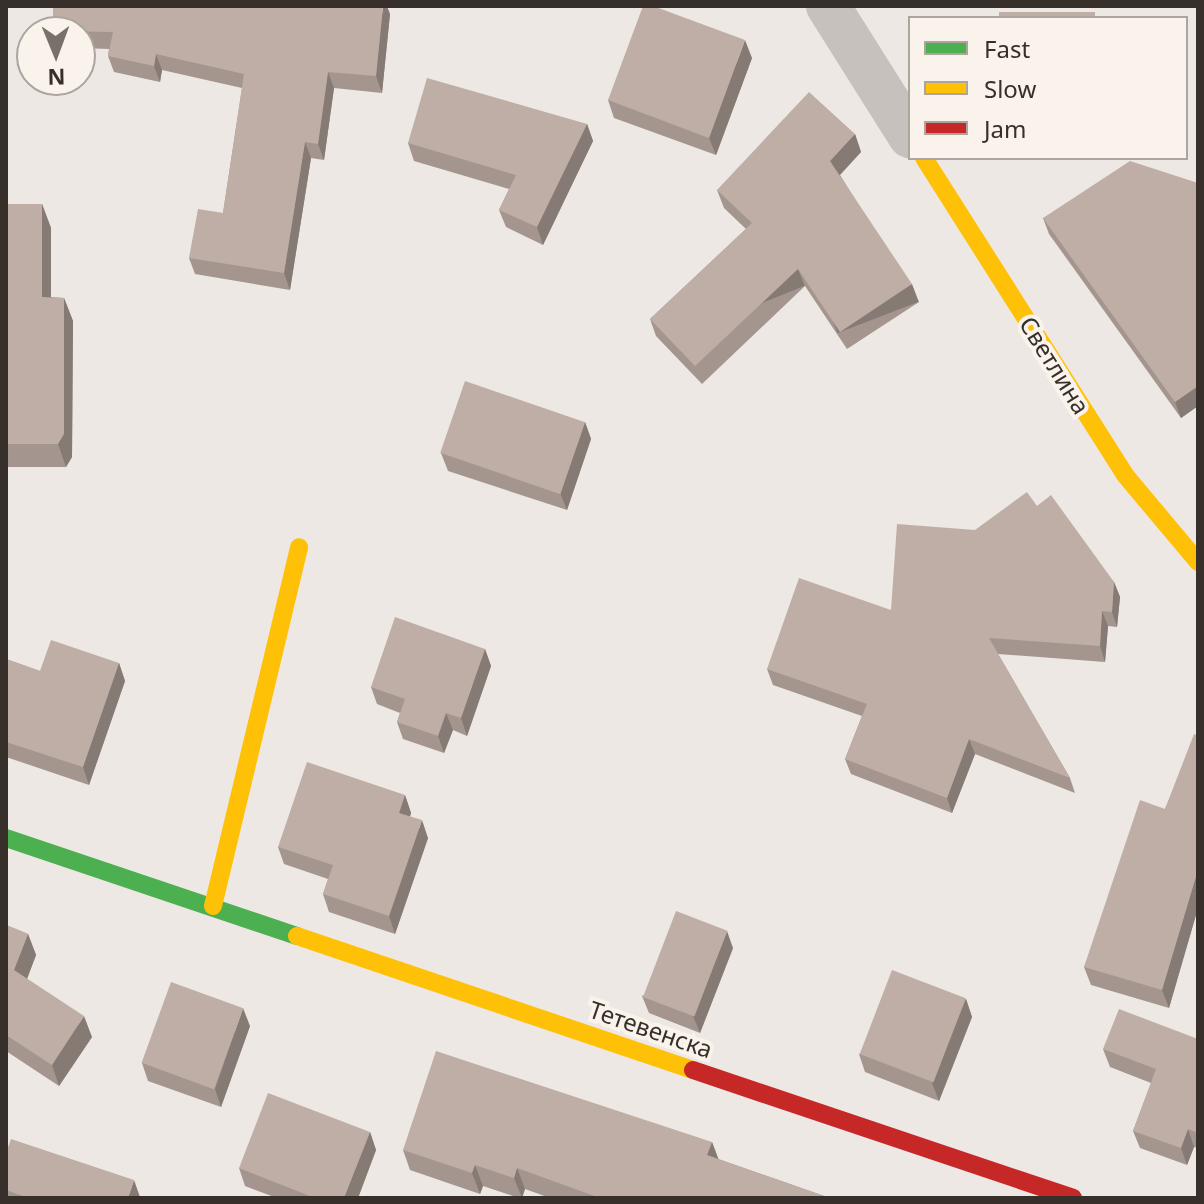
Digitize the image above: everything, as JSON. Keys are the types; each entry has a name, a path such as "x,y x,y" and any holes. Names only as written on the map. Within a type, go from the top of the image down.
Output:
{"street":[{"path":"828,6 908,133"},
{"name":"Светлина","path":"925,160 1125,475 1198,562"},
{"path":"213,906 299,547"},
{"name":"Тетевенска","path":"6,838 1073,1198"}],"building":[{"path":"53,6 383,6 376,76 328,72 318,144 305,142 284,273 189,258 198,209 223,213 244,74 156,54 154,66 108,56 113,32 96,32 96,16 53,16"},
{"path":"643,6 653,6 745,40 709,138 608,100"},
{"path":"999,12 1095,12 1095,16 999,16"},
{"path":"427,78 587,124 537,227 499,210 516,175 408,143"},
{"path":"809,92 855,134 830,161 912,284 840,332 798,269 695,366 650,319 752,223 717,190"},
{"path":"1130,161 1198,183 1198,386 1175,402 1043,218"},
{"path":"6,204 42,204 42,297 64,298 64,434 58,444 6,444"},
{"path":"465,381 585,422 560,494 440,453"},
{"path":"1027,492 1037,506 1051,495 1114,582 1112,612 1102,611 1100,646 989,638 1070,778 969,739 947,798 845,759 867,704 767,669 799,578 891,610 897,524 975,530"},
{"path":"395,617 485,649 461,718 446,713 438,736 397,722 405,699 371,687"},
{"path":"51,640 119,663 83,767 6,742 6,659 40,671"},
{"path":"1194,734 1198,736 1198,870 1162,990 1084,967 1140,800 1165,809"},
{"path":"307,762 405,795 399,813 422,820 389,916 323,894 333,865 278,847"},
{"path":"676,911 727,931 694,1017 643,997"},
{"path":"6,925 28,934 14,970 84,1016 52,1065 6,1035"},
{"path":"892,970 966,998 933,1082 860,1054"},
{"path":"171,982 243,1008 214,1089 142,1063"},
{"path":"1119,1009 1198,1039 1198,1133 1188,1129 1181,1148 1133,1131 1156,1069 1103,1049"},
{"path":"436,1051 712,1142 707,1155 830,1198 600,1198 517,1168 514,1178 475,1165 472,1173 403,1150"},
{"path":"268,1093 370,1132 344,1198 315,1198 239,1168"},
{"path":"11,1139 134,1180 128,1198 29,1198 6,1190 6,1153"}],"traffic: fast":[{"path":"6,838 297,936"}],"traffic: slow":[{"path":"925,160 1125,475 1198,562"},
{"path":"213,906 299,547"},
{"path":"297,936 693,1070"}],"traffic: jam":[{"path":"693,1070 1073,1198"}]}
